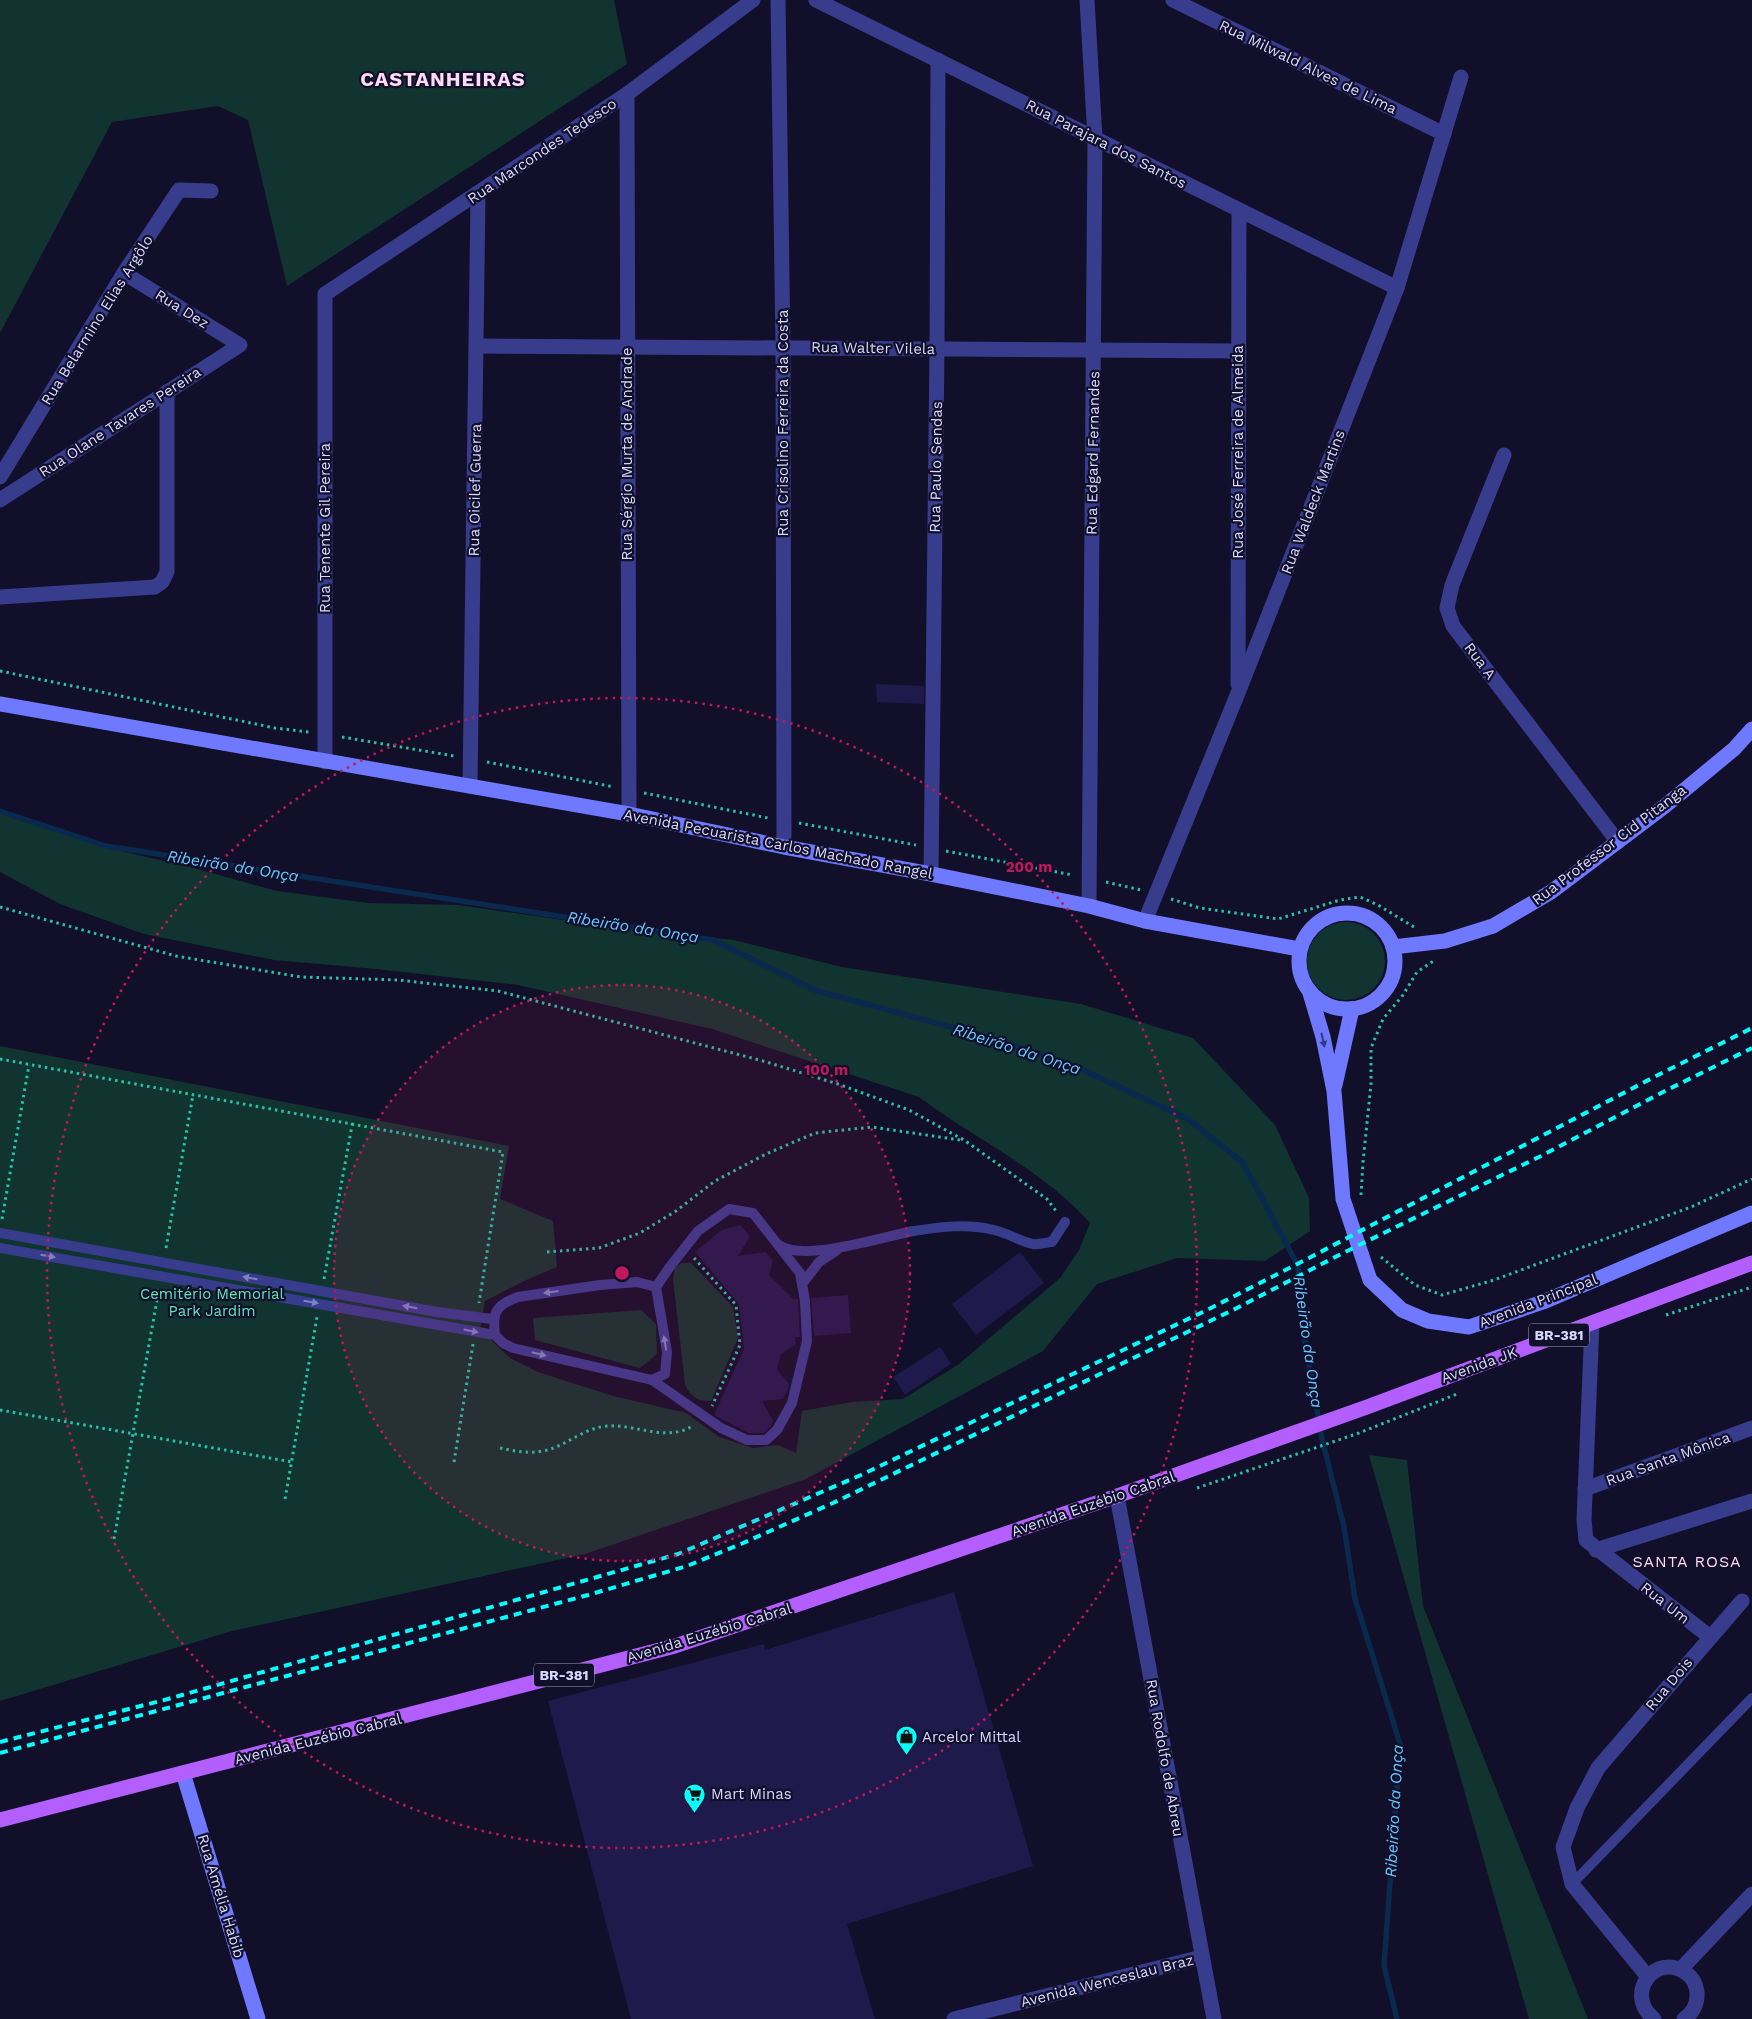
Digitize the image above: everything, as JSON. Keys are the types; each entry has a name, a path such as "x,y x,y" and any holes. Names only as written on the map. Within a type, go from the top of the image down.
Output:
{"main road":[{"name":"Avenida JK","path":"1261,1444 1367,1407 1752,1263"},
{"name":"Avenida Euzébio Cabral","path":"0,1820 675,1646 1117,1496 1261,1444"}],"street":[{"name":"Rua Marcondes Tedesco","path":"325,294 478,195 627,94 753,0"},
{"name":"Rua Crisolino Ferreira da Costa","path":"778,0 783,348 784,847"},
{"name":"Rua Parajara dos Santos","path":"816,0 1396,288"},
{"name":"Rua Edgard Fernandes","path":"1087,0 1095,138 1089,906"},
{"name":"Rua Milwald Alves de Lima","path":"1172,0 1444,134"},
{"name":"Rua Paulo Sendas","path":"931,874 938,60"},
{"name":"Rua Waldeck Martins","path":"1145,921 1238,693 1396,288 1461,77"},
{"name":"Rua Sérgio Murta de Andrade","path":"627,94 626,346 629,814"},
{"name":"Rua Belarmino Elias Argôlo","path":"0,477 124,273 179,190 211,191"},
{"name":"Rua Oicilef Guerra","path":"470,786 478,195"},
{"name":"Rua José Ferreira de Almeida","path":"1238,693 1239,211"},
{"name":"Rua Dez","path":"124,273 240,345"},
{"name":"Rua Tenente Gil Pereira","path":"325,294 325,762"},
{"name":"Rua Olane Tavares Pereira","path":"0,500 240,345"},
{"name":"Rua Walter Vilela","path":"477,346 1239,351"},
{"path":"0,597 155,587 162,582 167,572 167,392"},
{"name":"Rua A","path":"1504,455 1452,585 1447,608 1453,626 1618,842"},
{"name":"Avenida Pecuarista Carlos Machado Rangel","path":"0,704 629,814 784,847 1089,906 1145,921 1299,949"},
{"name":"Rua Professor Cid Pitanga","path":"1393,947 1444,941 1494,926 1551,892 1665,806 1734,749 1752,729"},
{"path":"1345,912 1360,914 1375,922 1386,933 1393,947 1394,968 1387,988 1366,1005 1352,1009 1336,1008 1322,1002 1310,993 1302,980 1298,965 1299,949 1315,923 1329,915 1345,912"},
{"name":"Avenida Principal","path":"1310,993 1323,1037 1334,1091 1343,1199 1370,1280 1402,1310 1428,1321 1469,1327 1542,1302 1752,1213"},
{"name":"Avenida Principal","path":"1334,1091 1352,1009"},
{"path":"1592,1323 1584,1520 1586,1540 1596,1550 1752,1501"},
{"name":"Rua Santa Mônica","path":"1585,1489 1752,1428"},
{"name":"Rua Rodolfo de Abreu","path":"1117,1496 1214,2019"},
{"name":"Rua Um","path":"1596,1550 1710,1637"},
{"name":"Rua Dois","path":"1572,1884 1563,1847 1577,1808 1598,1768 1742,1600"},
{"name":"Rua Amélia Habib","path":"183,1773 258,2019"},
{"path":"1572,1884 1648,1976"},
{"path":"1681,1969 1752,1894"},
{"name":"Avenida Wenceslau Braz","path":"955,2019 1202,1957"},
{"path":"1654,2019 1646,2012 1642,2004 1641,1994 1648,1976 1664,1967 1681,1969 1694,1981 1698,1999 1694,2008 1684,2019"}],"lane":[{"path":"0,1248 494,1335 503,1343 513,1348 652,1380 721,1428 747,1440 766,1440 777,1430 792,1403 806,1341 805,1301 800,1273 753,1213 729,1209 698,1231 668,1268 656,1287 667,1352 665,1374 652,1380"},
{"path":"776,1243 785,1250 822,1251 913,1232 972,1226 993,1230 1034,1244 1052,1242 1065,1222"},
{"path":"0,1233 437,1312 492,1319"},
{"path":"802,1284 819,1262 847,1245"},
{"path":"494,1335 492,1319 497,1309 506,1301 518,1297 600,1285 637,1282 656,1287"},
{"path":"1572,1884 1752,1698"}],"path":[{"path":"0,671 275,728 378,741 784,821 1089,878 1123,885 1200,908 1278,919 1340,900 1360,897 1378,905 1415,928"},
{"path":"0,907 176,956 301,977 398,980 498,991 754,1058 838,1084 909,1110 964,1140 1047,1199 1065,1222"},
{"path":"1361,1199 1371,1084 1372,1048 1383,1019 1403,995 1417,972 1433,961 1442,958"},
{"path":"0,1060 503,1152"},
{"path":"2,1222 29,1065"},
{"path":"163,1262 193,1095"},
{"path":"548,1252 599,1248 640,1234 676,1211 715,1181 766,1154 815,1133 872,1127 964,1140"},
{"path":"1380,1256 1415,1285 1442,1296 1494,1280 1691,1207 1752,1180"},
{"path":"114,1540 161,1276"},
{"path":"0,1410 292,1462"},
{"path":"1312,1449 1336,1441"}],"green space":[{"path":"0,0 614,0 627,64 287,286 248,120 218,106 112,122 0,333"},
{"name":"Cemitério Memorial Park Jardim","path":"0,811 125,852 190,867 277,891 369,903 459,905 618,928 734,940 842,967 1081,1004 1193,1038 1275,1125 1309,1198 1310,1231 1265,1261 1177,1258 1097,1284 1043,1351 806,1479 585,1554 232,1631 0,1701 0,1046 509,1146 500,1199 553,1221 557,1267 485,1301 479,1335 491,1340 510,1358 538,1372 613,1396 686,1413 719,1437 753,1448 778,1445 796,1453 802,1411 852,1402 903,1399 959,1364 1060,1278 1079,1250 1090,1223 1071,1204 1030,1171 919,1097 712,1029 518,985 274,960 144,934 60,904 0,872"},
{"path":"1338,922 1354,922 1368,928 1379,939 1385,953 1385,969 1379,983 1368,994 1354,1000 1338,1000 1324,994 1313,983 1307,969 1307,953 1313,939 1324,928"},
{"path":"682,1263 691,1263 733,1307 738,1338 711,1401 695,1397 689,1392 685,1384 673,1279 675,1268"},
{"path":"641,1310 656,1324 657,1354 640,1368 535,1340 533,1318"},
{"path":"1369,1455 1407,1460 1423,1606 1588,2019 1529,2019"}],"building":[{"path":"876,684 924,686 924,704 877,702"},
{"path":"740,1225 750,1236 738,1256 766,1252 773,1261 769,1275 793,1299 798,1299 800,1337 795,1337 796,1344 781,1354 777,1369 789,1384 789,1387 783,1399 762,1401 773,1421 764,1433 749,1433 714,1415 744,1349 739,1304 695,1252 722,1230"},
{"path":"1020,1252 1044,1283 976,1335 952,1304"},
{"path":"848,1295 851,1333 814,1336 811,1298"},
{"path":"940,1347 951,1364 905,1395 893,1377"},
{"path":"954,1592 1033,1866 847,1924 875,2019 631,2019 548,1701 764,1644 765,1650"}],"waterway":[{"name":"Ribeirão da Onça","path":"0,811 106,846 713,940 817,991 974,1033 1068,1063 1188,1119 1243,1163 1298,1266 1304,1336 1322,1439 1344,1527 1355,1599 1400,1744 1384,1966 1397,2019"}],"railway":[{"path":"0,1742 168,1699 678,1554 861,1475 1207,1310 1752,1028"},
{"path":"0,1753 588,1595 687,1566 833,1503 1237,1308 1752,1048"}],"place":[{"name":"Arcelor Mittal","path":"906,1756"},
{"name":"Mart Minas","path":"695,1813"}],"district":[{"name":"CASTANHEIRAS","path":"443,79"},
{"name":"SANTA ROSA","path":"1687,1561"}]}
